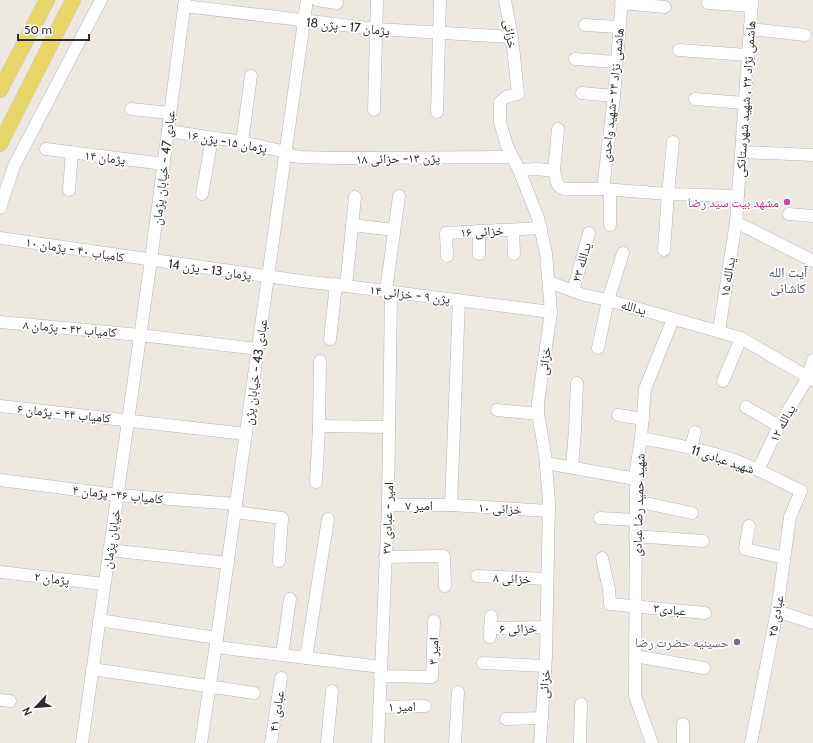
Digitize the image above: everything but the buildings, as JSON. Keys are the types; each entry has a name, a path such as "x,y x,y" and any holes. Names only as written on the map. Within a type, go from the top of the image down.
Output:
{"main road":[{"path":"0,90 47,0"},
{"path":"0,144 73,0"}],"street":[{"path":"0,208 14,166 101,0"},
{"name":"عبادی 43 - خیابان پژن","path":"201,743 217,642 307,0"},
{"path":"317,0 337,3"},
{"path":"374,110 377,0"},
{"path":"437,112 440,0"},
{"name":"خزائی","path":"505,0 512,37 518,94 506,97 500,102 500,122 507,146 519,170 538,218 546,253 551,312 538,403 538,414 546,463 549,511 545,666 540,743"},
{"path":"621,1 665,7"},
{"name":"هاشمی نژاد ۲۴ -شهید واحدی","path":"610,225 606,190 621,1"},
{"name":"پژمان 17 - پژن 18","path":"185,3 304,21 377,29 512,37"},
{"name":"عبادی 47 - خیابان پژمان","path":"140,335 185,3"},
{"path":"708,3 752,3"},
{"name":"هاشمی نژاد ۲۲ ، شهید شهرستانکی","path":"736,222 752,3"},
{"path":"585,25 619,28"},
{"path":"750,29 805,35"},
{"path":"679,50 747,55"},
{"path":"575,59 616,62"},
{"path":"242,142 251,76"},
{"path":"582,93 614,96"},
{"path":"695,99 744,103"},
{"path":"131,109 170,113"},
{"path":"558,129 554,171 557,185 560,188 738,196"},
{"name":"پژمان ۱۵- پژن ۱۶","path":"168,132 242,142 286,152"},
{"path":"202,194 212,138"},
{"path":"664,250 673,142"},
{"name":"پژمان ۱۴","path":"46,149 164,164"},
{"path":"69,190 72,152"},
{"name":"پژن ۱۳- حزائی ۱۸","path":"286,152 293,156 337,158 512,157"},
{"path":"742,152 813,155"},
{"path":"519,170 537,169 554,171"},
{"name":"امیر - عبادی ۳۷","path":"378,743 388,505 388,292 399,196"},
{"path":"330,339 352,224 355,198"},
{"path":"789,214 813,216"},
{"path":"736,222 813,261"},
{"name":"یدالله ۱۵","path":"719,331 736,222"},
{"path":"352,224 394,230"},
{"name":"خزائی ۱۶","path":"447,256 446,233 540,228"},
{"path":"513,230 514,254"},
{"path":"479,231 479,254"},
{"name":"یدالله ۲۳","path":"573,291 589,233"},
{"name":"کامیاب ۴۰ - پژمان ۱۰","path":"0,238 151,260"},
{"path":"598,348 608,300 623,253"},
{"name":"پژمان 13 - پژن 14","path":"151,260 269,277"},
{"name":"پژن ۹ - خزائی ۱۴","path":"269,277 551,312"},
{"name":"یدالله","path":"549,282 584,295 608,300 740,338 810,378"},
{"path":"451,505 459,300"},
{"name":"شهید حمید رضا عبادی","path":"652,743 635,696 636,479 645,389 673,319"},
{"name":"کامیاب ۴۲ - پژمان ۸","path":"0,322 140,335 258,349"},
{"name":"خیابان پژمان","path":"82,743 140,335"},
{"path":"724,381 740,338"},
{"name":"یدالله ۱۲","path":"758,470 779,426 810,378 813,360"},
{"path":"316,482 320,361"},
{"path":"572,467 577,383"},
{"name":"کامیاب ۴۴ - پژمان ۶","path":"0,406 246,434"},
{"path":"746,407 779,426"},
{"path":"497,410 538,414"},
{"path":"618,415 643,419"},
{"path":"319,426 389,427"},
{"path":"691,448 695,432"},
{"name":"شهید عبادی 11","path":"641,438 691,448 731,459 758,470 801,491"},
{"path":"546,463 636,479"},
{"name":"کامیاب ۴۶- پژمان ۴","path":"0,480 236,508 282,518 279,561"},
{"name":"عبادی ۲۵","path":"751,743 777,611 790,517 801,491"},
{"path":"636,501 692,513"},
{"name":"امیر ۷","path":"388,505 451,505"},
{"name":"خزائی ۱۰","path":"451,505 549,511"},
{"path":"600,518 636,520"},
{"path":"306,658 328,519"},
{"path":"749,526 745,549 784,558"},
{"path":"635,536 703,541"},
{"path":"109,550 228,563"},
{"path":"386,557 444,556 445,586"},
{"name":"عبادی۳","path":"602,558 609,589 610,604 705,613"},
{"name":"پژمان ۲","path":"0,572 104,584"},
{"name":"خزائی ۸","path":"477,576 547,579"},
{"path":"282,655 290,599"},
{"path":"777,611 813,623"},
{"name":"خزائی ۶","path":"491,616 490,633 546,627"},
{"path":"99,620 282,655 381,672"},
{"name":"امیر ۳","path":"381,672 432,677 434,621"},
{"path":"635,656 704,668"},
{"path":"483,663 545,666"},
{"path":"92,669 254,693"},
{"name":"عبادی ۴۱","path":"271,743 281,678"},
{"path":"327,743 332,690"},
{"path":"455,743 458,692"},
{"path":"580,743 581,704"},
{"name":"امیر ۱","path":"379,707 425,706"},
{"path":"506,719 542,718"},
{"path":"683,724 683,743"}],"place":[{"name":"مشهد بيت سيد رضا","path":"787,202"},
{"name":"حسینیه حضرت رضا","path":"737,642"}],"district":[{"name":"آیت الله کاشانی","path":"788,280"}]}
